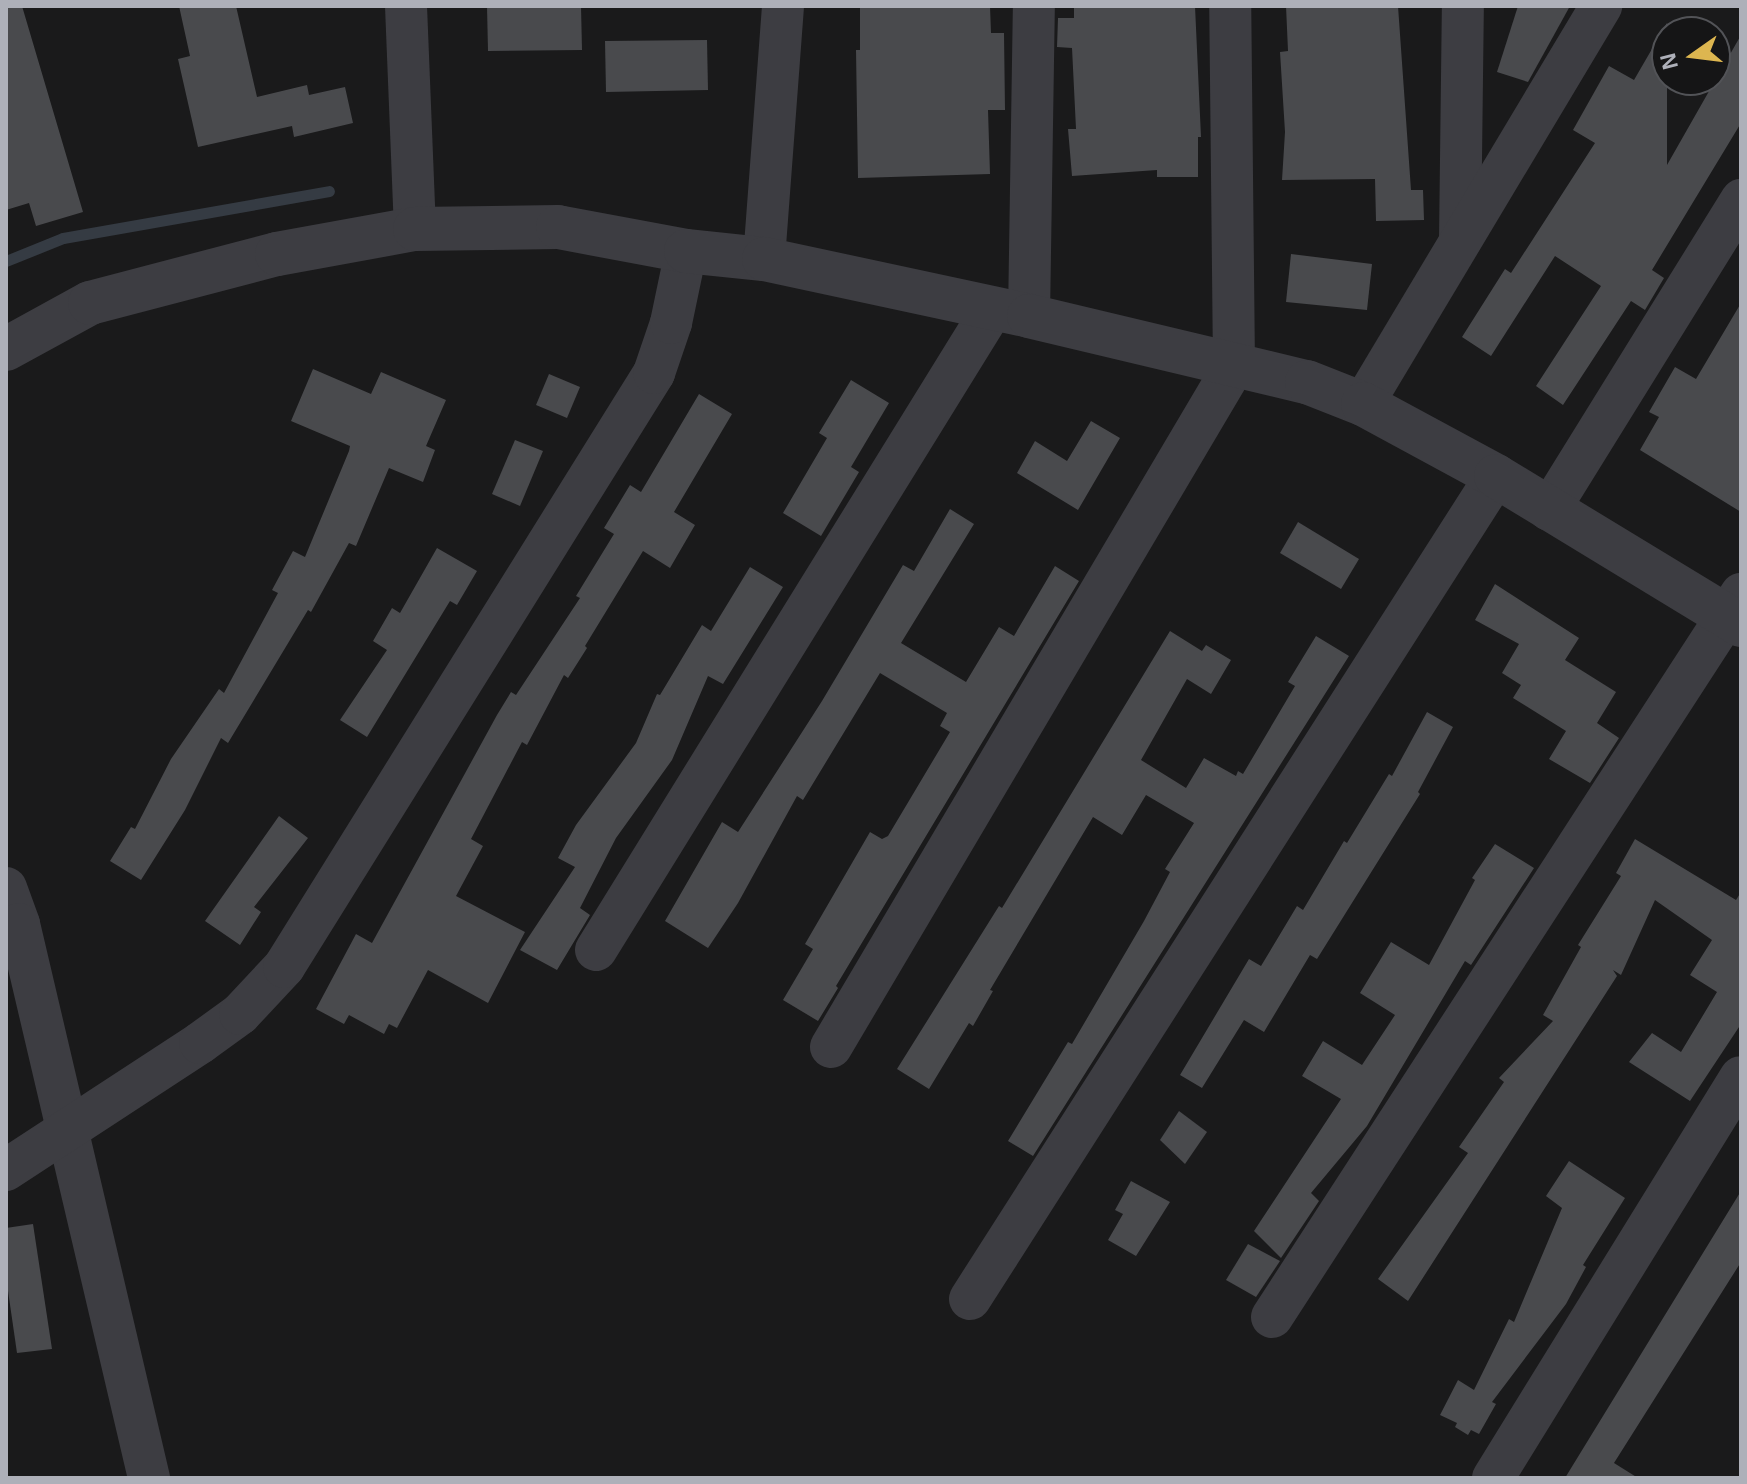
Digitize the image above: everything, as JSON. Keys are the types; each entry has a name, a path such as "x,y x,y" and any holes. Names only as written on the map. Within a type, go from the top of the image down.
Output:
{"street":[{"path":"406,6 415,229"},
{"path":"764,259 783,6"},
{"path":"596,950 1011,312 1034,6"},
{"path":"831,1047 1234,366 1230,6"},
{"path":"1460,242 1463,6"},
{"path":"1363,404 1601,6"},
{"path":"1549,510 1741,200"},
{"path":"6,349 90,303 277,254 415,229 558,227 686,251 764,259 1011,312 1307,382 1363,404 1736,612 1272,1317"},
{"path":"6,1170 210,1036 240,1014 284,967 654,373 671,323 686,251"},
{"path":"970,1299 1496,476"},
{"path":"6,888 19,924 149,1478"},
{"path":"1493,1478 1741,1077"}],"building":[{"path":"6,6 22,6 83,212 36,226 29,203 6,210"},
{"path":"179,6 236,6 257,97 307,85 309,95 345,87 353,123 294,137 292,126 198,147 178,59 190,56"},
{"path":"487,6 581,6 582,50 488,51"},
{"path":"860,6 990,6 991,33 1004,33 1005,110 988,110 990,174 858,178 856,50 860,50"},
{"path":"1074,6 1195,6 1201,137 1198,137 1198,177 1157,177 1157,170 1072,176 1068,129 1076,129 1072,48 1057,47 1058,18 1074,18"},
{"path":"1286,6 1398,6 1411,190 1423,190 1424,220 1376,221 1375,179 1282,180 1285,132 1280,52 1288,51"},
{"path":"1518,6 1570,6 1528,82 1497,72"},
{"path":"1741,35 1741,123 1652,270 1664,278 1645,310 1631,301 1563,405 1536,386 1601,286 1555,256 1491,356 1462,337 1505,269 1511,273 1595,143 1573,130 1609,66 1634,80 1651,51 1651,96 1667,96 1667,165 1706,96 1731,96 1731,53"},
{"path":"707,40 708,90 606,92 605,41"},
{"path":"1291,254 1372,264 1367,310 1286,302"},
{"path":"1741,303 1741,512 1640,450 1659,417 1649,412 1675,367 1696,379"},
{"path":"313,369 371,394 381,372 446,400 426,446 435,450 423,482 389,468 356,546 349,543 311,612 308,610 228,743 221,738 185,810 141,880 110,861 131,827 135,829 171,759 219,689 224,693 278,593 272,590 293,551 305,557 349,451 350,446 291,421"},
{"path":"549,374 580,387 567,418 536,405"},
{"path":"851,380 889,403 851,467 859,472 821,536 783,513 827,438 819,433"},
{"path":"699,394 732,414 674,512 695,525 670,568 643,551 568,678 564,675 527,745 522,742 471,839 483,846 456,896 525,932 488,1003 428,970 397,1028 389,1024 384,1034 349,1015 344,1024 316,1009 356,934 372,943 497,715 511,692 516,695 580,598 576,596 614,534 604,528 630,485 641,492"},
{"path":"1091,421 1120,438 1078,510 1017,473 1035,441 1067,461"},
{"path":"515,440 543,451 520,506 492,494"},
{"path":"950,509 974,524 901,643 966,682 999,627 1014,636 1055,566 1079,581 818,1021 783,1000 813,949 805,944 870,832 882,839 888,836 950,732 940,726 947,713 880,673 803,800 797,796 738,903 708,948 665,921 722,822 738,832 822,701 903,565 914,571"},
{"path":"1298,522 1359,559 1341,589 1280,553"},
{"path":"437,548 477,571 457,605 450,601 367,737 340,720 387,650 373,641 392,608 400,613"},
{"path":"750,567 783,587 723,684 708,676 672,760 616,838 580,908 590,915 557,970 520,950 575,867 558,858 576,825 636,743 657,694 660,695 702,625 711,631"},
{"path":"1495,584 1579,638 1565,660 1616,692 1597,723 1619,738 1590,783 1549,759 1566,731 1513,698 1521,685 1502,673 1519,644 1475,620"},
{"path":"1170,631 1202,651 1206,645 1231,660 1211,694 1187,679 1141,760 1186,788 1204,758 1236,776 1238,771 1243,774 1295,686 1288,682 1316,636 1349,656 1033,1156 1008,1141 1068,1042 1072,1044 1144,921 1170,872 1165,869 1194,823 1146,795 1122,835 1093,817 990,990 993,991 973,1026 969,1023 929,1089 897,1069 999,906 1002,908"},
{"path":"1427,712 1453,727 1418,792 1420,794 1317,959 1310,955 1264,1032 1244,1020 1202,1088 1180,1075 1249,959 1261,966 1297,906 1303,910 1344,841 1347,843 1389,774 1392,776"},
{"path":"279,816 308,838 254,907 261,912 240,945 205,921"},
{"path":"1635,839 1736,900 1741,892 1741,1024 1690,1101 1629,1062 1652,1033 1681,1052 1717,992 1690,975 1712,940 1655,900 1621,975 1613,970 1617,976 1408,1301 1378,1279 1468,1153 1459,1147 1504,1082 1499,1078 1553,1021 1543,1015 1581,947 1578,945 1621,876 1616,873"},
{"path":"1495,844 1534,868 1471,965 1465,961 1367,1126 1311,1193 1319,1201 1281,1258 1254,1231 1341,1099 1302,1076 1323,1041 1362,1065 1395,1015 1360,993 1391,942 1429,965 1475,880 1472,878"},
{"path":"1179,1111 1207,1132 1185,1164 1160,1140"},
{"path":"1569,1161 1625,1198 1583,1265 1586,1267 1566,1304 1492,1402 1496,1404 1479,1434 1471,1430 1468,1435 1455,1427 1457,1423 1440,1415 1458,1380 1474,1390 1509,1319 1514,1322 1562,1208 1546,1196"},
{"path":"1131,1181 1170,1202 1136,1256 1108,1240 1123,1214 1115,1210"},
{"path":"1741,1191 1741,1262 1614,1463 1638,1478 1565,1478"},
{"path":"33,1224 52,1349 17,1353 6,1277 6,1228"},
{"path":"1248,1244 1280,1261 1256,1297 1226,1280"}],"waterway":[{"path":"6,261 63,238 329,191"}]}
